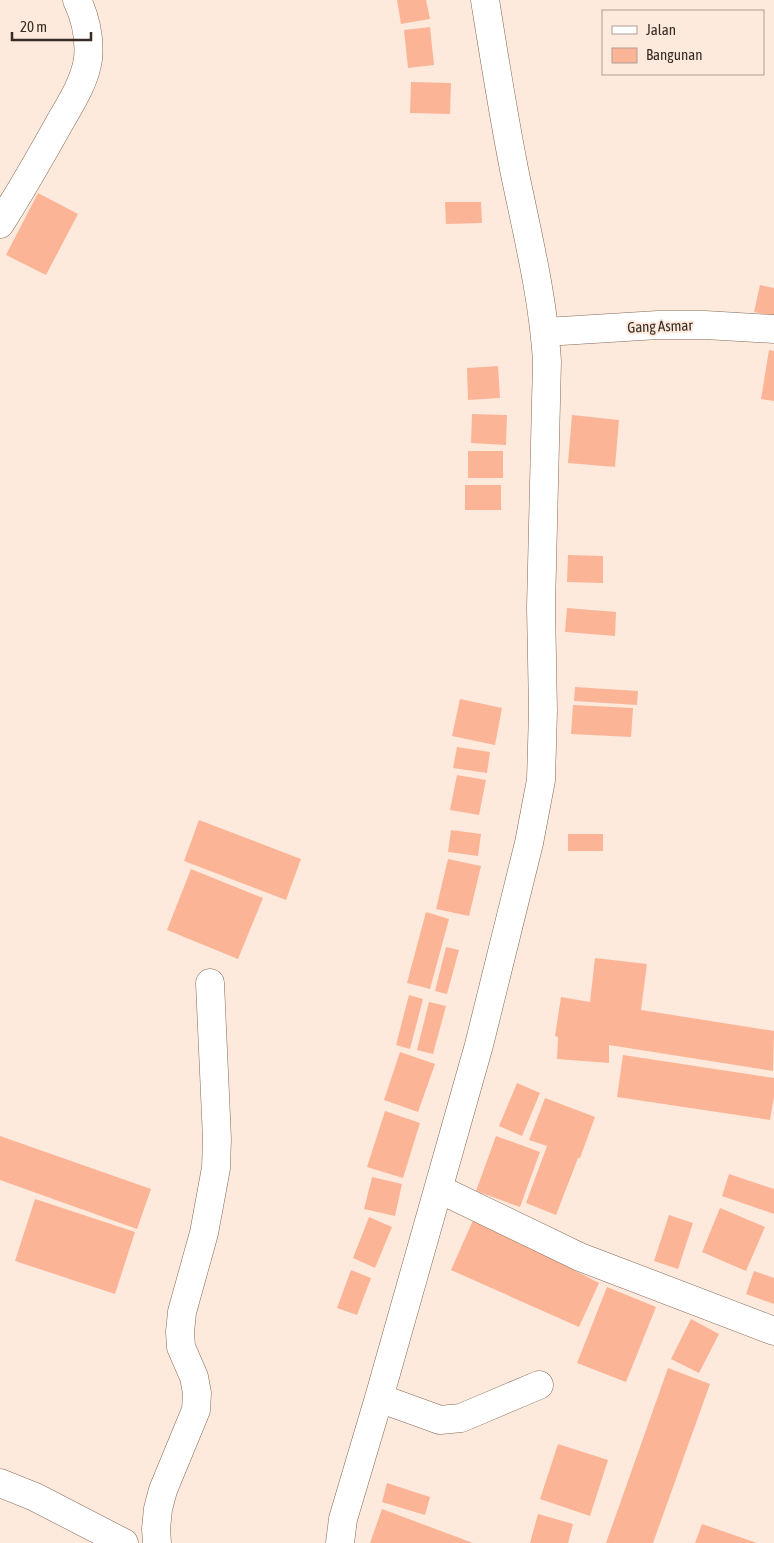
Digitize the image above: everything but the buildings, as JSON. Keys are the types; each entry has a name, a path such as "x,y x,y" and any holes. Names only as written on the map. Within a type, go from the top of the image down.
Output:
{"street":[{"path":"0,224 41,157 84,77 89,46 87,28 77,0"},
{"path":"340,1543 343,1518 479,1045 530,843 541,780 543,711 541,607 547,361 545,332 485,0"},
{"name":"Gang Asmar","path":"545,332 658,325 705,325 774,329"},
{"path":"157,1543 158,1510 163,1490 196,1410 197,1394 194,1378 181,1347 180,1332 182,1312 204,1233 216,1168 217,1139 210,983"},
{"path":"439,1189 580,1257 774,1332"},
{"path":"379,1398 440,1420 454,1419 481,1411 538,1385"},
{"path":"0,1483 36,1497 124,1543"}]}
